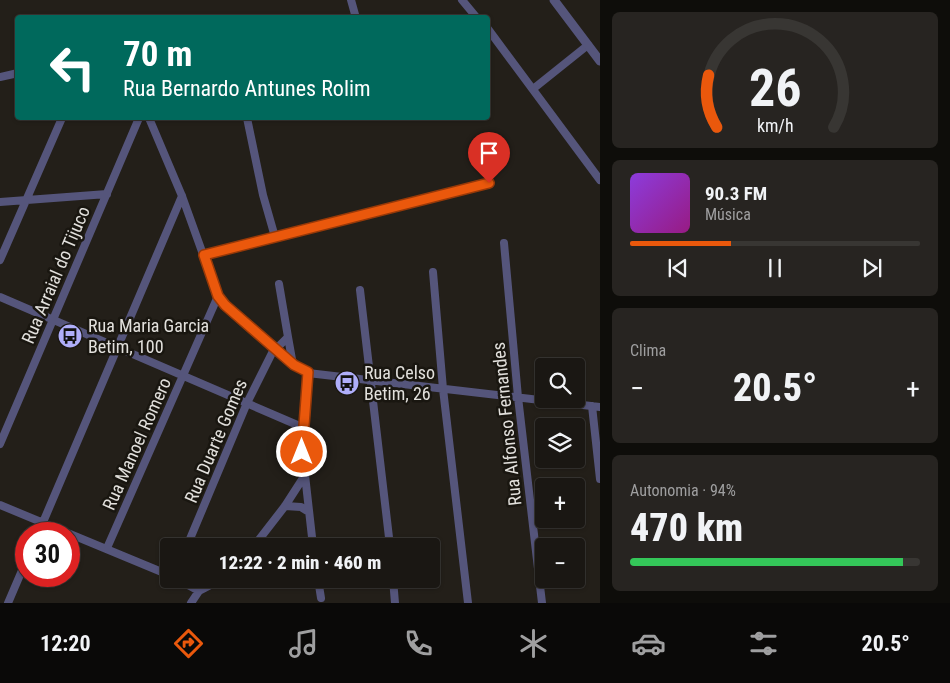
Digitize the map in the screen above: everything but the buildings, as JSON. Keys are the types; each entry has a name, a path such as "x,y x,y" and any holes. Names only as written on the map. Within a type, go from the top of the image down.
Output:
{"street":[{"path":"351,0 355,15"},
{"path":"462,0 474,15"},
{"path":"554,0 600,61"},
{"path":"490,32 600,180"},
{"path":"533,89 588,44"},
{"path":"0,77 15,74"},
{"path":"0,260 61,120"},
{"name":"Rua Arraial do Tijuco","path":"0,444 138,120"},
{"path":"150,120 182,196 218,296 240,320 294,365 308,372 596,407 600,479"},
{"path":"247,120 263,195 275,237"},
{"path":"204,255 489,183"},
{"path":"0,202 28,198 107,194"},
{"path":"43,522 182,196"},
{"name":"Rua Alfonso Fernandes","path":"504,242 518,397 542,603"},
{"path":"433,272 468,603"},
{"path":"280,284 294,365"},
{"path":"360,290 369,380 389,538"},
{"name":"Rua Manoel Romero","path":"107,548 218,296"},
{"path":"0,297 302,427"},
{"name":"Rua Duarte Gomes","path":"190,538 247,403 276,349 288,336"},
{"path":"308,372 306,406 302,427 305,476 313,538"},
{"path":"260,538 286,506 305,476"},
{"path":"0,506 40,522"},
{"path":"286,506 301,506 309,512"},
{"path":"80,537 160,571"},
{"path":"8,603 15,587"},
{"path":"194,588 199,591"},
{"path":"191,603 199,591 205,588"},
{"path":"319,588 321,598"},
{"path":"394,588 395,603"}],"place":[{"name":"Rua Maria Garcia Betim, 100","path":"70,336"},
{"name":"Rua Celso Betim, 26","path":"347,383"}],"route":[{"path":"302,452 302,427 306,406 308,372 294,365 225,305 218,296 204,255 489,183"}]}
